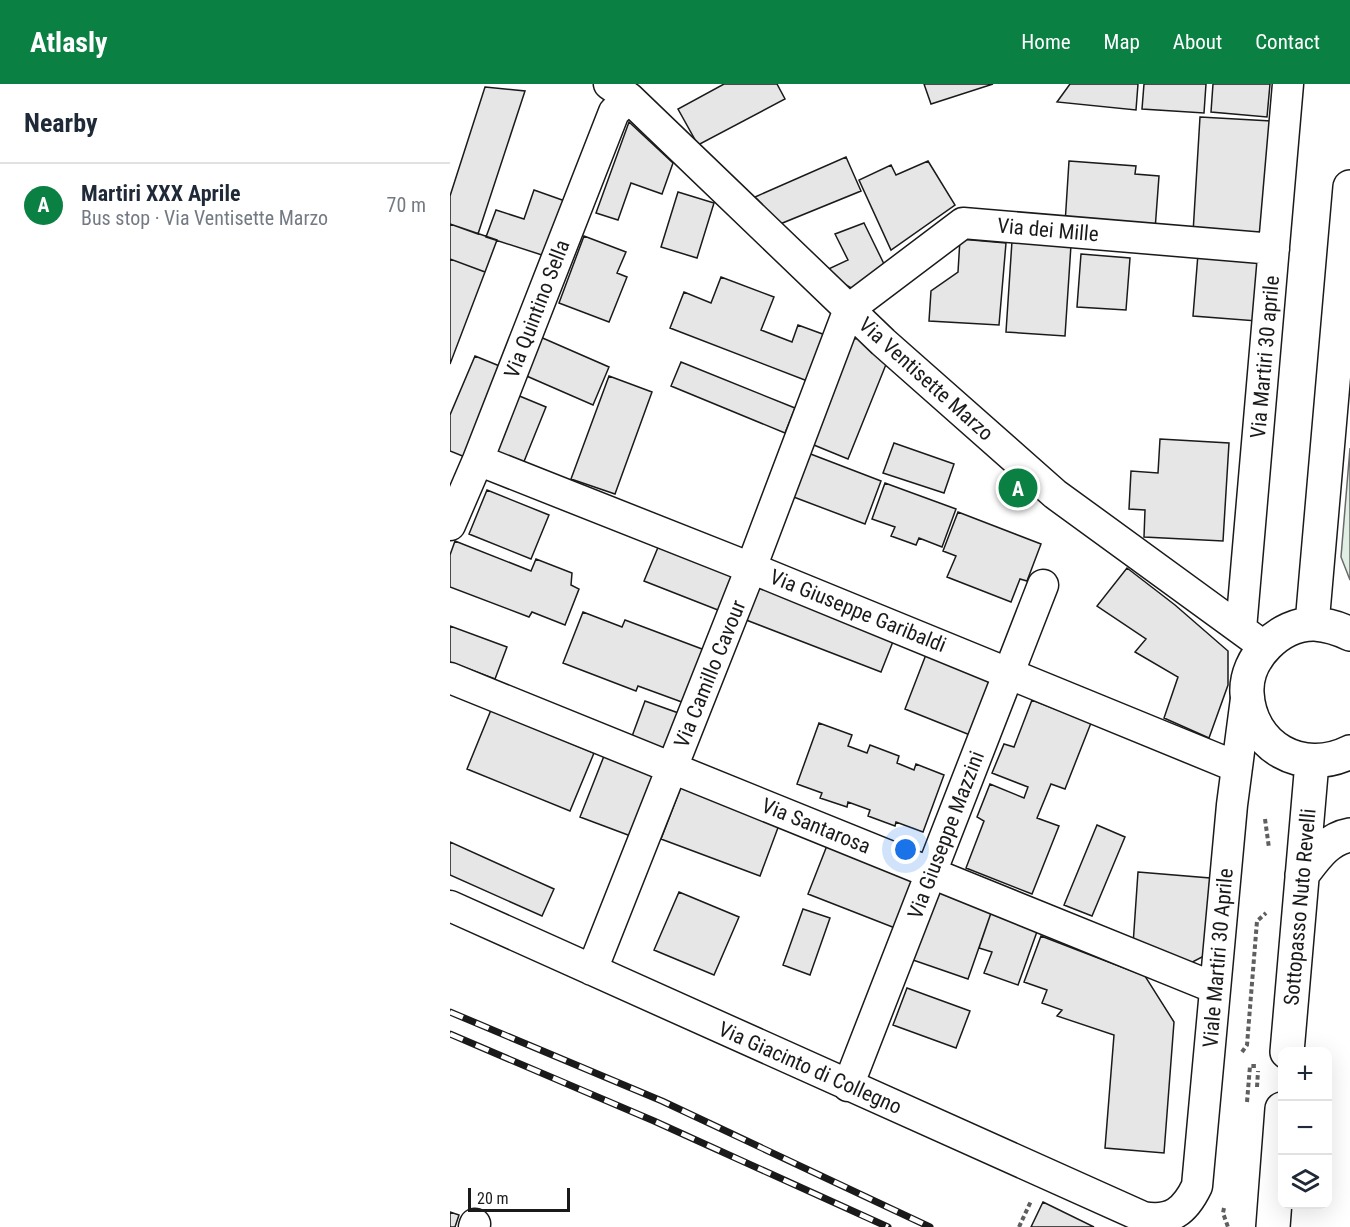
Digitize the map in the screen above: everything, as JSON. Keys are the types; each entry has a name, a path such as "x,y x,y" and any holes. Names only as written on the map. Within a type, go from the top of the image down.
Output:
{"street":[{"name":"Via Martiri 30 aprile","path":"1253,638 1275,249 1288,84"},
{"name":"Via Ventisette Marzo","path":"623,89 883,342 1055,494 1253,638"},
{"name":"Via Quintino Sella","path":"450,525 478,460 623,89"},
{"path":"1312,624 1346,283 1350,187"},
{"name":"Via dei Mille","path":"849,309 963,223 1275,249"},
{"name":"Via Camillo Cavour","path":"592,970 751,568 849,309"},
{"name":"Via Giuseppe Garibaldi","path":"478,460 751,568 1237,767"},
{"name":"Via Giuseppe Mazzini","path":"848,1086 1044,585"},
{"path":"1350,634 1336,627 1312,624 1253,638 1252,668 1247,691 1251,717 1265,740 1286,755 1312,762 1336,759 1350,752"},
{"name":"Via Santarosa","path":"450,678 1215,988"},
{"name":"Viale Martiri 30 Aprile","path":"1172,1216 1191,1198 1197,1186 1237,767 1247,691"},
{"name":"Sottopasso Nuto Revelli","path":"1287,1047 1312,762"},
{"path":"1302,875 1322,849 1342,836 1350,835"},
{"name":"Via Giacinto di Collegno","path":"450,906 1143,1217 1159,1220 1172,1216"},
{"path":"1272,1227 1278,1155"}],"green space":[{"path":"1350,448 1350,580 1341,557"}],"building":[{"path":"724,84 777,84 785,99 698,145 678,109"},
{"path":"924,84 993,84 931,104"},
{"path":"1070,84 1138,84 1136,110 1057,102"},
{"path":"1144,84 1206,84 1204,113 1142,109"},
{"path":"1213,84 1270,84 1267,117 1211,112"},
{"path":"485,87 525,91 478,234 450,224 450,196"},
{"path":"1200,117 1271,121 1264,238 1193,233"},
{"path":"629,122 673,163 662,194 631,183 618,220 596,213"},
{"path":"846,157 861,191 780,224 755,197"},
{"path":"928,161 955,205 891,250 859,180 891,165 896,175"},
{"path":"1069,161 1136,166 1135,174 1159,176 1155,230 1065,224"},
{"path":"534,190 565,201 545,256 486,237 496,210 524,219"},
{"path":"678,192 714,203 697,258 661,247"},
{"path":"864,223 885,266 855,290 822,272 848,260 835,234"},
{"path":"450,224 497,240 485,272 450,259"},
{"path":"584,236 626,252 617,273 627,277 609,322 559,303"},
{"path":"960,239 1006,243 999,325 929,321 931,291 958,272"},
{"path":"1012,241 1071,245 1065,336 1006,332"},
{"path":"1081,254 1130,258 1126,310 1077,307"},
{"path":"1198,254 1263,259 1257,321 1193,316"},
{"path":"450,259 485,272 450,364"},
{"path":"721,277 774,297 761,330 792,342 798,325 828,336 810,382 670,328 684,292 711,303"},
{"path":"538,336 609,367 593,405 522,374"},
{"path":"864,337 887,362 848,459 809,443 850,340"},
{"path":"475,356 502,367 465,457 450,451 450,415"},
{"path":"681,362 795,408 785,433 671,386"},
{"path":"609,376 652,392 615,494 571,479"},
{"path":"517,395 546,407 523,464 494,452"},
{"path":"1160,439 1229,443 1223,541 1144,537 1145,510 1129,509 1131,471 1158,473"},
{"path":"894,443 954,464 944,493 883,473"},
{"path":"808,453 881,481 865,524 791,496"},
{"path":"885,483 956,509 942,547 919,538 916,545 891,536 895,527 872,519"},
{"path":"487,490 549,515 531,559 469,534"},
{"path":"958,512 1041,544 1027,581 1020,579 1011,602 947,577 956,556 943,551"},
{"path":"455,541 531,571 536,559 572,573 571,585 579,589 565,625 532,612 529,617 450,587 450,555"},
{"path":"659,545 737,576 723,612 644,581"},
{"path":"1127,568 1175,605 1228,651 1228,685 1209,738 1164,718 1178,677 1135,652 1146,639 1097,606"},
{"path":"756,580 896,634 881,672 741,618"},
{"path":"583,612 622,627 625,620 710,652 690,705 638,686 636,691 563,663"},
{"path":"450,626 507,647 495,679 450,662"},
{"path":"927,652 993,678 970,735 905,709"},
{"path":"1032,700 1091,723 1065,789 1051,784 1037,818 1059,826 1032,894 966,868 984,821 977,817 990,784 1024,798 1028,787 992,773 1004,744 1014,747"},
{"path":"645,701 684,715 664,751 631,739"},
{"path":"491,710 594,753 570,811 467,769"},
{"path":"819,723 852,735 848,746 867,753 870,745 899,756 897,763 914,770 916,764 944,775 923,832 896,822 895,826 868,816 870,810 848,802 847,807 820,798 822,793 797,784"},
{"path":"604,756 659,777 636,838 580,817"},
{"path":"681,787 779,825 760,876 661,839"},
{"path":"1097,825 1125,837 1092,916 1064,905"},
{"path":"450,842 554,889 542,916 450,875"},
{"path":"828,843 915,876 895,928 808,894"},
{"path":"1138,872 1210,878 1204,956 1183,967 1133,945"},
{"path":"938,891 992,910 968,979 913,960"},
{"path":"679,892 739,917 714,975 654,950"},
{"path":"803,909 830,918 810,975 783,965"},
{"path":"992,910 1039,926 1018,985 984,973 992,952 979,948"},
{"path":"1041,936 1145,976 1174,1022 1164,1153 1105,1148 1114,1035 1057,1016 1062,1010 1042,1003 1047,990 1024,982"},
{"path":"907,988 970,1011 956,1048 893,1025"},
{"path":"1043,1202 1094,1227 1031,1227"},
{"path":"450,1212 459,1215 455,1227 450,1227"}],"railway":[{"path":"450,1012 662,1101 930,1227"},
{"path":"450,1034 654,1121 888,1227"}],"place":[{"name":"Martiri XXX Aprile","path":"1018,488"}]}
